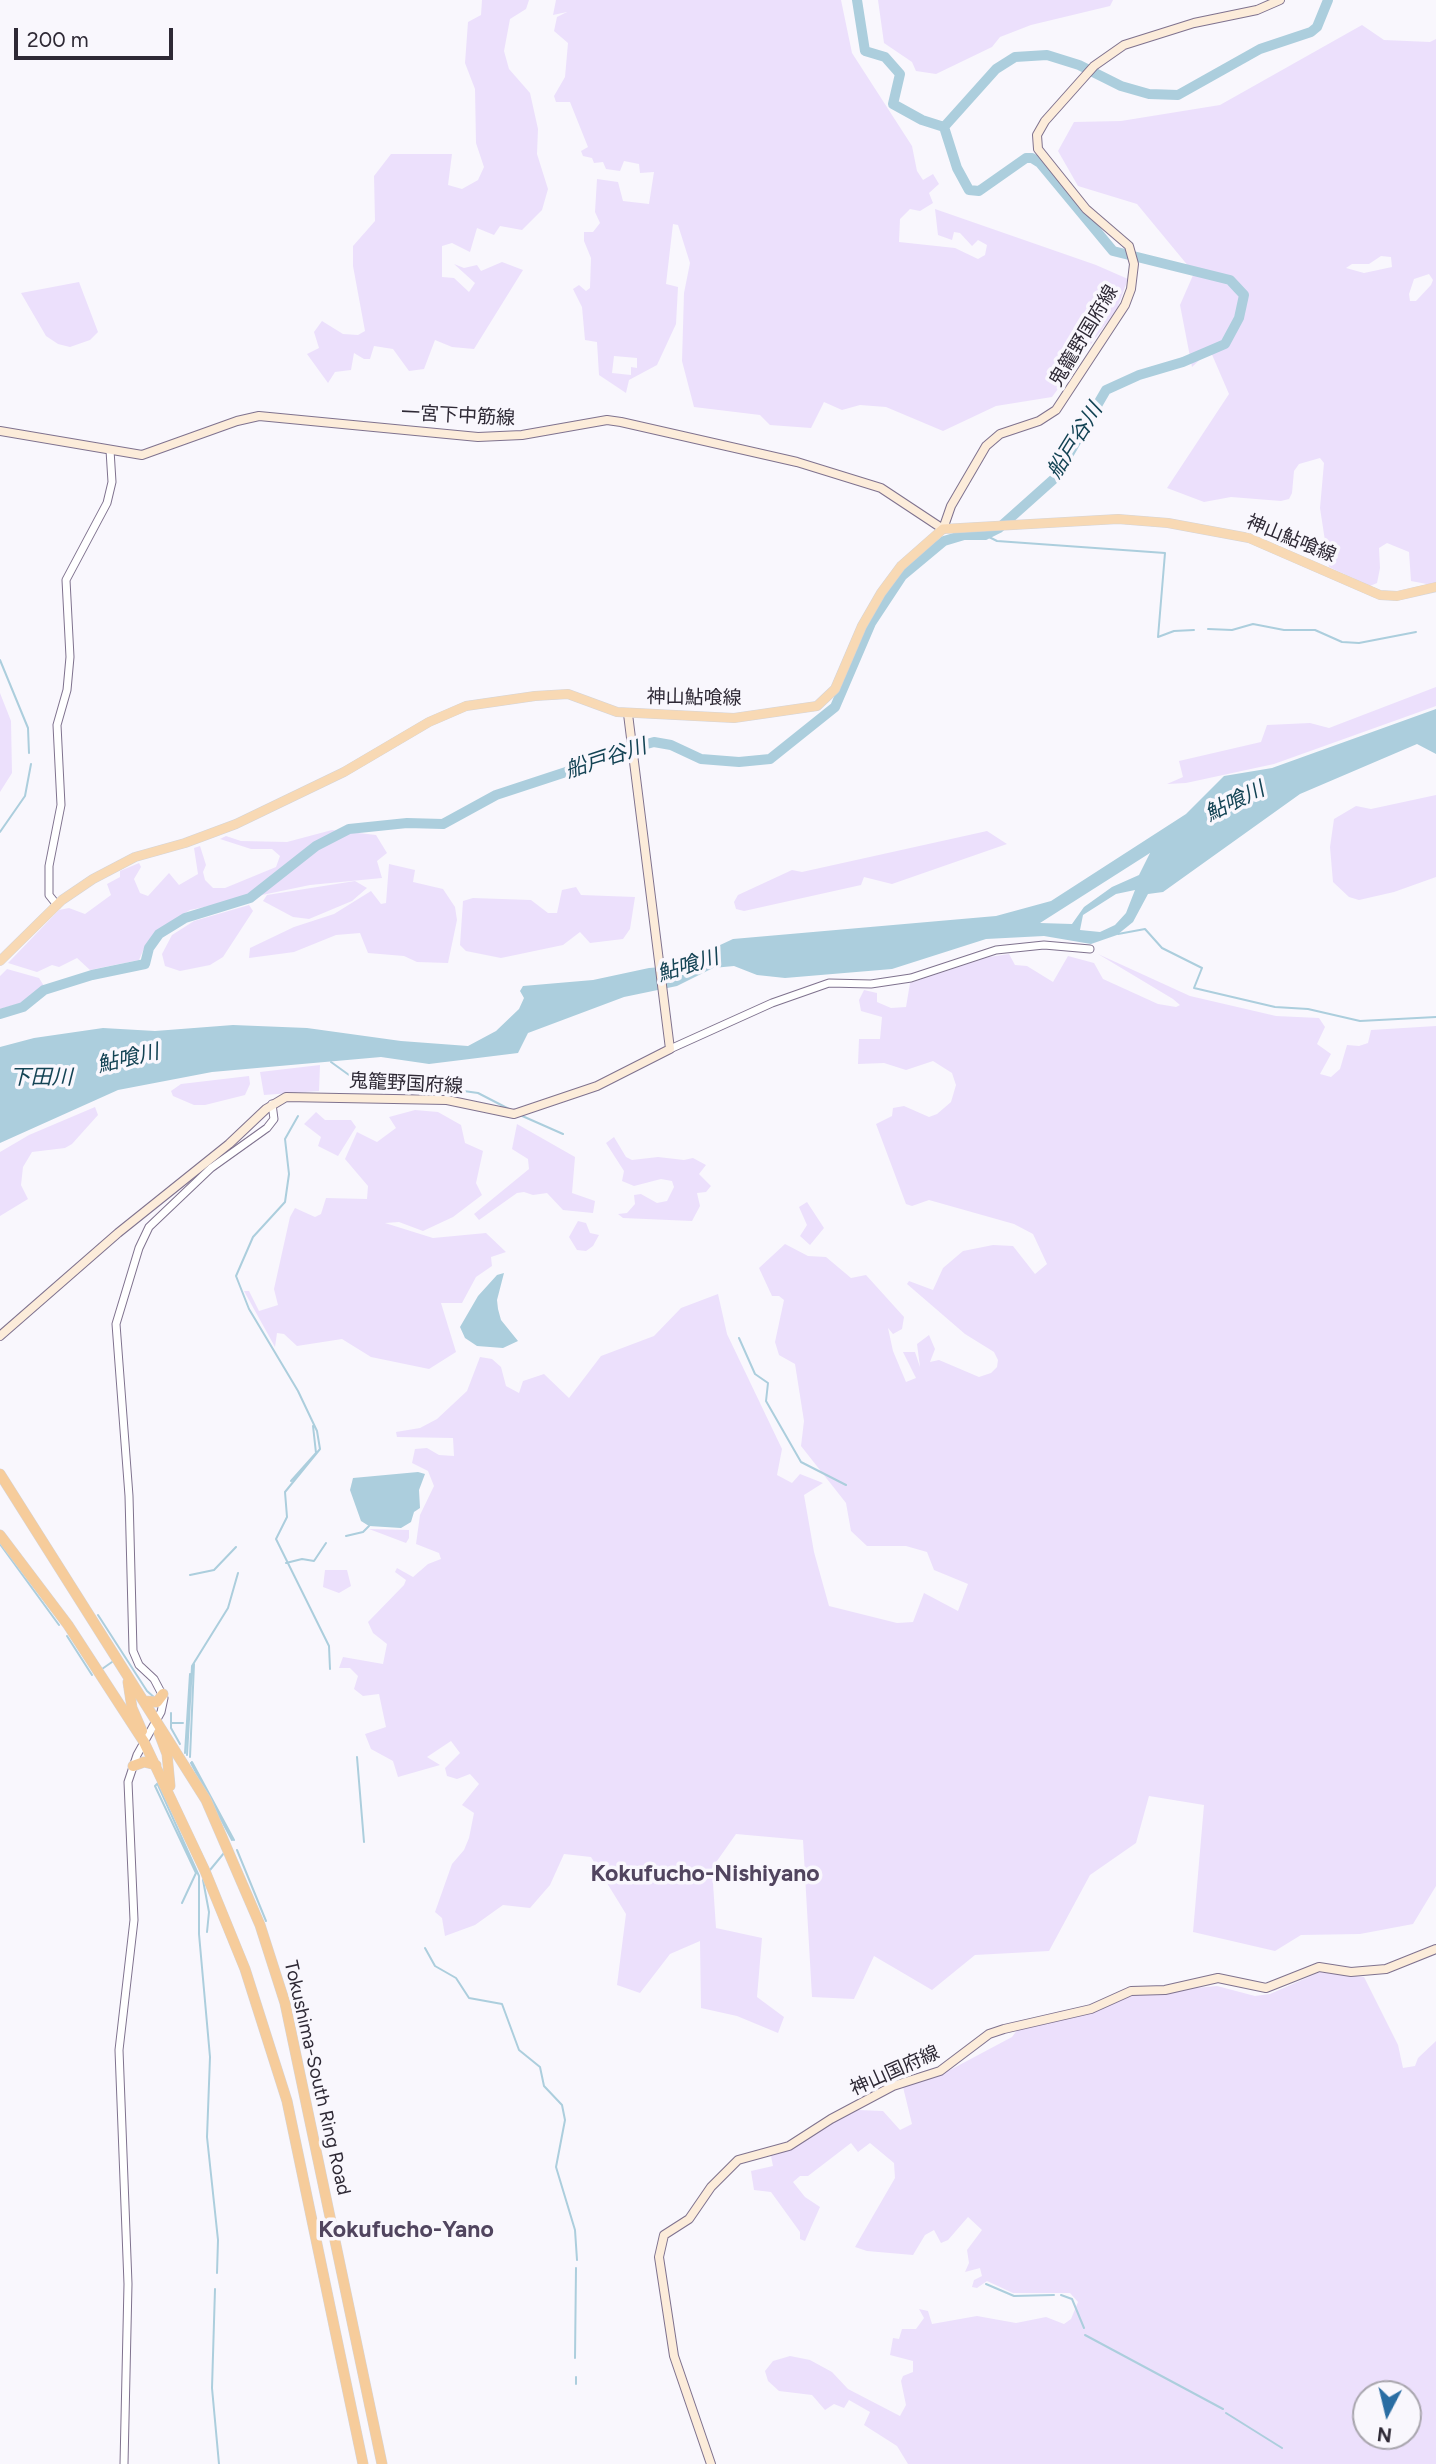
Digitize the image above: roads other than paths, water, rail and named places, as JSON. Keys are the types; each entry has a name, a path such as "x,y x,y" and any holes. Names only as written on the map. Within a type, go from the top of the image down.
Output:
{"highway":[{"name":"Tokushima-South Ring Road","path":"0,1474 206,1801 234,1860 272,1961 299,2064 382,2464"},
{"name":"Tokushima-South Ring Road","path":"0,1535 68,1626 144,1742 205,1871 245,1969 279,2066 363,2464"},
{"path":"126,1671 132,1709 141,1726 144,1742"},
{"path":"145,1701 157,1703 163,1694"},
{"path":"156,1720 167,1754 171,1797"},
{"path":"132,1766 144,1762 156,1765"}],"main road":[{"name":"鬼籠野国府線","path":"943,529 951,506 986,446 1000,434 1049,417 1062,402 1125,306 1131,289 1134,264 1132,251 1075,197 1037,145 1037,135 1048,116 1094,66 1124,46 1147,36 1257,10 1280,0"},
{"name":"一宮下中筋線","path":"0,431 142,455 237,421 259,416 478,437 522,436 607,420 797,462 881,488 943,529"},
{"name":"神山鮎喰線","path":"0,961 80,886 135,857 185,843 236,824 354,767 429,722 466,706 568,694 628,714 734,718 822,704 835,689 862,626 881,593 901,566 943,529 1118,519 1168,523 1249,538 1380,595 1397,596 1436,587"},
{"path":"628,714 629,739 670,1049"},
{"name":"鬼籠野国府線","path":"272,1104 294,1096 447,1100 518,1113 597,1086 670,1049"},
{"path":"0,1336 118,1233 229,1144 272,1104"},
{"name":"神山国府線","path":"711,2464 674,2356 659,2257 664,2235 689,2219 711,2187 738,2160 789,2146 831,2119 893,2086 947,2067 989,2034 1004,2029 1091,2009 1131,1991 1165,1990 1218,1978 1266,1988 1320,1967 1351,1972 1386,1969 1436,1949"}],"street":[{"path":"57,905 49,895 49,866 61,805 57,725 67,691 70,657 66,580 107,503 112,482 110,450"},
{"path":"670,1049 772,1003 829,983 871,984 911,978 996,950 1044,945 1090,949"},
{"path":"124,2464 128,2284 119,2050 134,1920 128,1782 132,1766 163,1704 163,1694 139,1665 133,1651 129,1496 116,1341 117,1318 139,1248 149,1227 211,1168 267,1128 274,1119 272,1104"}],"water":[{"name":"下田川","path":"1436,709 1436,754 1417,744 1300,794 1163,892 1148,894 1133,922 1117,935 1091,944 1044,936 986,939 892,969 785,978 757,975 734,966 713,968 677,986 624,997 528,1033 518,1053 429,1064 381,1057 212,1072 118,1090 0,1143 0,1047 34,1038 103,1028 155,1031 233,1025 307,1028 401,1041 468,1046 496,1031 519,1009 524,998 520,991 523,986 593,980 649,968 675,966 733,939 996,916 1051,901 1186,814 1224,776 1272,768","holes":["1150,853 1139,875 1112,887 1084,907 1072,924 1040,923","1135,890 1126,913 1115,925 1100,932 1080,930 1083,915 1116,894"]},
{"path":"504,1273 497,1300 498,1309 501,1320 518,1341 503,1348 477,1346 465,1338 460,1327 478,1296 497,1275"},
{"path":"418,1472 425,1474 419,1490 420,1508 414,1512 411,1522 401,1528 369,1526 361,1521 350,1490 353,1478"}],"waterway":[{"path":"857,0 865,51 885,57 900,74 893,104 922,120 944,127"},
{"name":"船戸谷川","path":"944,127 996,69 1015,57 1047,55 1079,65 1121,86 1149,94 1178,95 1260,49 1311,32 1317,27 1328,0"},
{"name":"船戸谷川","path":"0,1014 23,1007 44,990 92,975 145,964 149,948 159,934 185,918 250,898 316,846 349,829 407,823 443,824 496,795 569,771 600,757 654,742 671,745 701,759 739,762 770,759 835,707 871,623 902,576 944,541 964,535 985,535 999,528 1055,478 1106,390 1225,344 1239,318 1244,295 1230,280 1113,251 1040,163 1032,158 1026,158 979,191 969,190 957,168 944,127"},
{"path":"985,535 997,541 1165,553 1158,637 1174,631 1194,630"},
{"path":"1208,629 1232,630 1253,624 1284,630 1315,630 1342,642 1359,643 1416,632"},
{"path":"0,660 28,728 29,753"},
{"path":"0,832 25,796 31,764"},
{"path":"1118,934 1145,929 1162,948 1202,968 1194,988 1275,1007 1308,1009 1360,1021 1436,1017"},
{"path":"331,1062 349,1075 478,1093 509,1109"},
{"path":"520,1115 563,1134"},
{"path":"298,1116 285,1139 289,1174 285,1202 253,1237 236,1276 249,1309 298,1391 317,1431 320,1449 285,1492 287,1517 276,1539 329,1646 330,1669"},
{"path":"739,1338 755,1374 768,1383 766,1401 801,1462 846,1485"},
{"path":"291,1481 316,1453 313,1426"},
{"path":"346,1536 363,1532 369,1526"},
{"path":"286,1563 302,1559 314,1561 326,1543"},
{"path":"0,1544 59,1625"},
{"path":"190,1575 214,1570 236,1547"},
{"path":"187,1755 192,1666 228,1608 238,1573"},
{"path":"98,1615 147,1691 155,1698"},
{"path":"67,1636 92,1675"},
{"path":"102,1669 112,1662"},
{"path":"190,1757 194,1664"},
{"path":"185,1753 190,1674"},
{"path":"171,1713 171,1728 180,1744"},
{"path":"171,1723 183,1723"},
{"path":"357,1757 364,1842"},
{"path":"192,1762 234,1840"},
{"path":"191,1763 232,1840"},
{"path":"158,1783 155,1786 196,1873 182,1903"},
{"path":"158,1785 199,1876 199,1934 210,2057 207,2137 218,2240 217,2273"},
{"path":"237,1850 266,1921"},
{"path":"210,1870 224,1853"},
{"path":"203,1880 209,1912 207,1932"},
{"path":"425,1948 435,1966 456,1978 469,1998 502,2004 519,2050 540,2067 544,2086 562,2105 565,2120 556,2167 575,2230 577,2260"},
{"path":"575,2358 576,2268"},
{"path":"986,2284 1014,2296 1054,2295"},
{"path":"215,2289 212,2388 219,2464"},
{"path":"1061,2295 1072,2299 1084,2328"},
{"path":"1085,2335 1223,2409"},
{"path":"576,2377 576,2384"},
{"path":"1226,2413 1282,2448"}],"district":[{"name":"Kokufucho-Nishiyano","path":"705,1874"},
{"name":"Kokufucho-Yano","path":"406,2230"}],"water label":[{"name":"鮎喰川","path":"1235,802"},
{"name":"鮎喰川","path":"688,966"},
{"name":"鮎喰川","path":"128,1059"}]}
